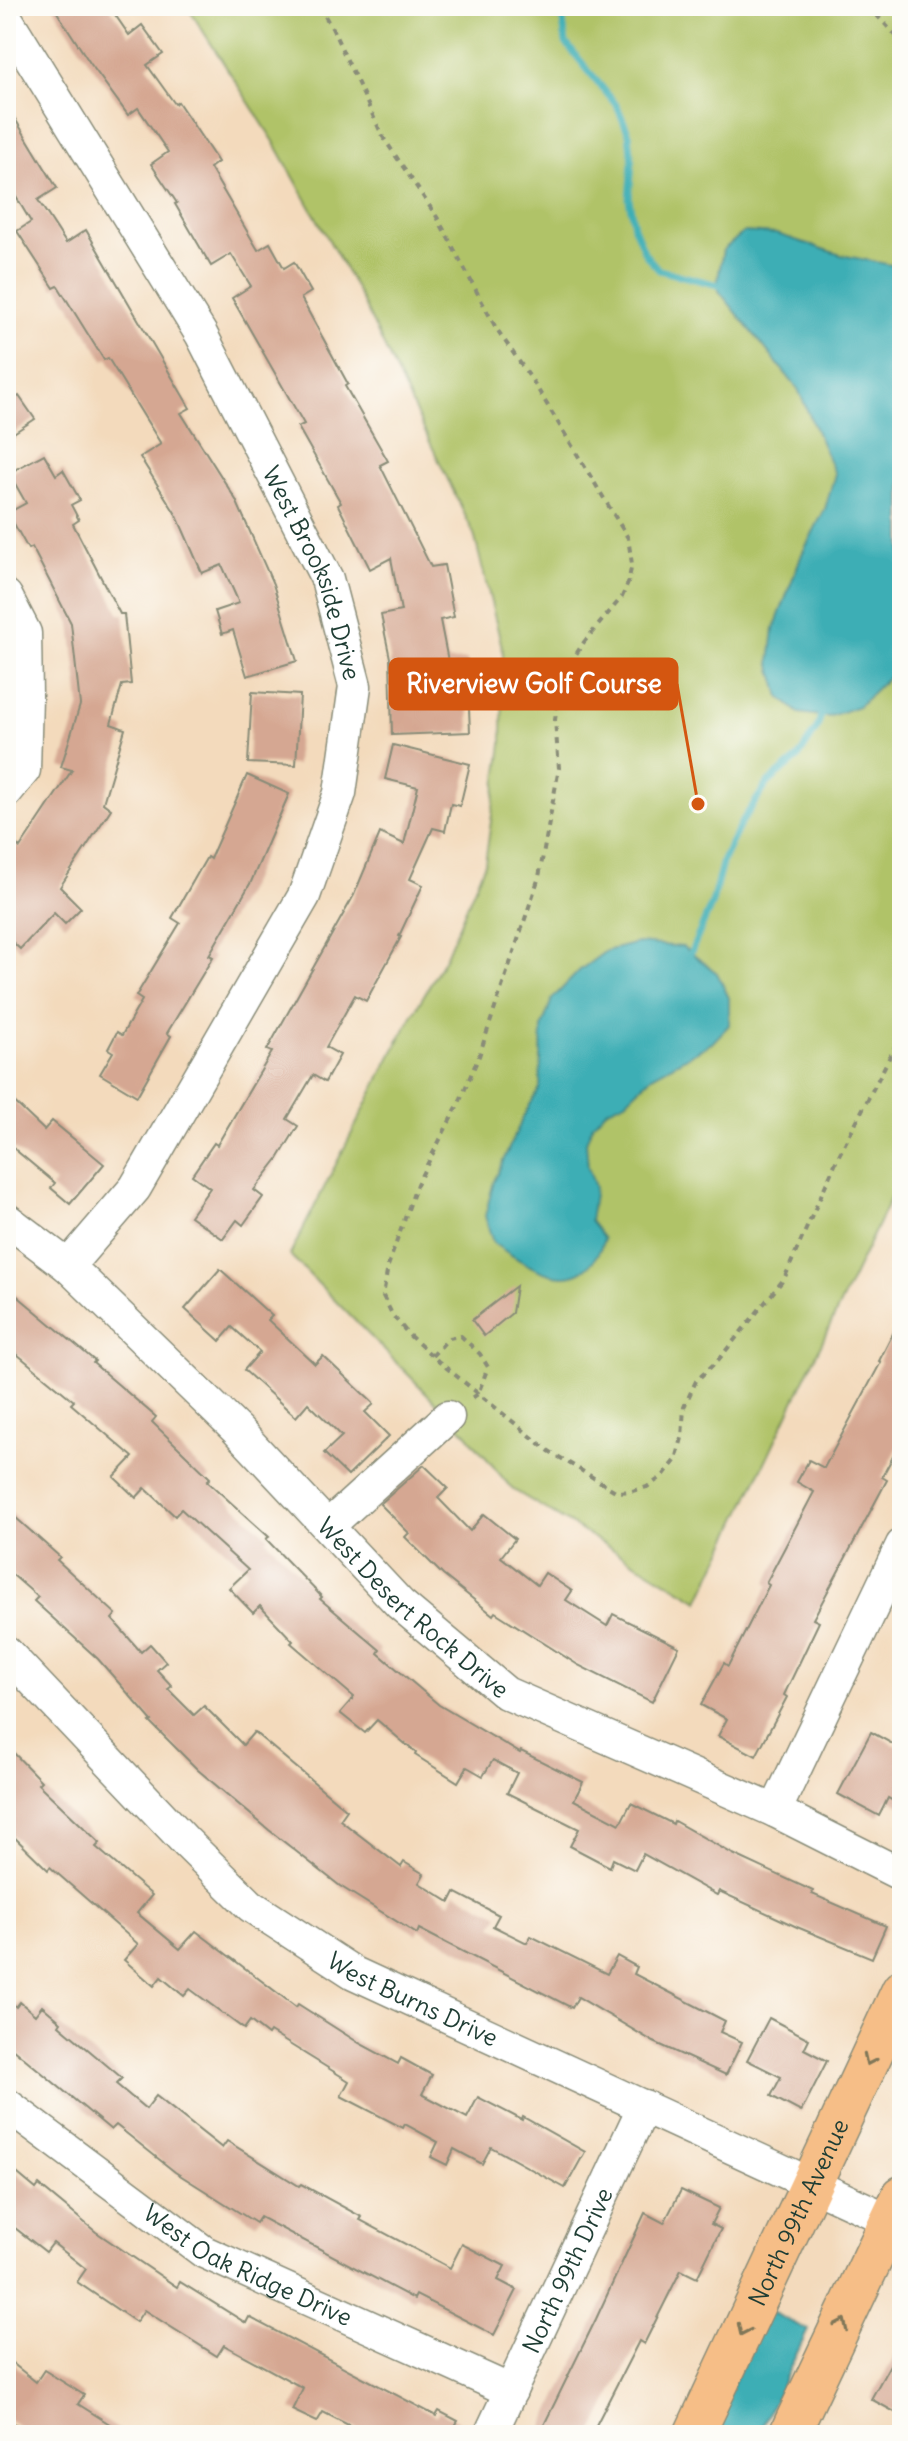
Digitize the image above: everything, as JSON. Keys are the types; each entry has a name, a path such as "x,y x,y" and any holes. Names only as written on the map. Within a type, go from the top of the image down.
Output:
{"main road":[{"name":"North 99th Avenue","path":"694,2435 902,1990"},
{"path":"789,2435 898,2214"}],"street":[{"name":"West Brookside Drive","path":"6,18 201,334 327,579 355,686 340,793 304,896 135,1188 68,1266"},
{"path":"6,596 25,633 26,696 24,770 6,792"},
{"name":"West Desert Rock Drive","path":"6,1219 68,1266 237,1430 400,1604 506,1693 775,1811 902,1875"},
{"path":"328,1526 448,1417"},
{"path":"775,1811 902,1545"},
{"name":"West Burns Drive","path":"6,1652 251,1906 354,1973 812,2183 898,2214"},
{"name":"West Oak Ridge Drive","path":"6,2104 204,2252 511,2391"},
{"name":"North 99th Drive","path":"490,2435 644,2106"}],"path":[{"path":"319,6 383,137 437,217 496,328 534,383 628,538 632,564 622,597 584,642 567,668 558,694 555,720 559,768 539,877 479,1056 459,1103 417,1184 388,1266 383,1296 393,1316 432,1356 549,1451 617,1492 647,1487 662,1477 676,1460 682,1438 684,1407 696,1381 719,1359 784,1279 838,1157 902,1033"},
{"path":"868,6 902,42"},
{"path":"432,1356 449,1338 461,1336 480,1354 488,1367 478,1394 448,1417"}],"green space":[{"path":"187,6 902,6 902,1174 699,1601 512,1489 464,1431 290,1255 402,1034 446,956 485,863 502,745 503,651 474,534 359,294 273,140"}],"water":[{"path":"744,232 777,234 841,255 902,267 902,663 859,706 828,717 799,713 780,697 770,662 774,629 802,554 825,509 835,474 798,389 719,291 717,285 723,250"},
{"path":"638,943 683,947 717,973 729,998 729,1025 712,1043 652,1076 626,1101 606,1110 593,1124 586,1142 588,1167 595,1187 590,1221 604,1239 595,1259 583,1271 569,1276 555,1275 539,1270 493,1243 485,1216 494,1181 540,1088 542,1027 552,999 580,970 606,951"},
{"path":"767,2310 808,2330 758,2435 709,2435"}],"building":[{"path":"53,6 109,6 129,35 142,25 163,54 147,65 175,104 178,102 218,162 210,168 258,250 270,243 284,268 294,262 311,292 301,298 348,384 345,386 388,461 380,465 431,567 444,565 454,617 440,620 448,661 467,660 470,732 392,735 390,658 381,615 401,611 391,558 370,569 338,505 341,503 298,427 304,424 232,298 251,286 231,254 211,266 177,203 151,164 168,152 138,108 128,115"},
{"path":"6,104 57,188 38,200 66,243 86,230 190,408 181,413 236,500 273,584 297,661 247,676 233,630 222,634 215,611 239,603 222,565 202,573 177,516 140,457 161,444 108,358 104,360 58,286 54,288 17,231 31,222 6,180"},
{"path":"19,396 35,419 6,438 6,404"},
{"path":"44,454 56,475 63,470 80,500 71,505 79,520 73,524 120,614 124,614 131,684 122,685 111,724 125,729 103,803 111,809 60,887 81,908 65,924 54,913 20,949 6,936 6,854 16,844 20,848 72,770 61,767 80,705 71,623 32,547 28,549 8,513 26,503 9,473"},
{"path":"252,692 300,695 296,765 248,763"},
{"path":"393,745 470,764 460,806 451,804 445,831 433,828 410,879 423,885 401,937 366,1001 355,995 326,1047 340,1055 325,1082 313,1075 287,1119 298,1126 254,1190 263,1197 243,1225 237,1220 223,1239 190,1216 210,1188 192,1175 214,1143 217,1145 272,1052 267,1050 354,895 380,833 404,844 418,787 385,779"},
{"path":"247,775 289,794 251,882 209,955 213,957 167,1033 171,1036 137,1096 100,1074 113,1052 108,1049 117,1032 122,1035 142,1000 136,996 180,923 172,918 207,857 210,859"},
{"path":"6,1094 44,1130 52,1121 104,1164 70,1204 51,1188 55,1183 6,1142"},
{"path":"220,1269 272,1316 268,1320 315,1364 323,1356 374,1404 365,1412 389,1436 348,1476 324,1453 342,1436 308,1403 296,1417 244,1370 260,1352 232,1327 220,1341 185,1309"},
{"path":"516,1286 512,1313 484,1336 472,1320"},
{"path":"15,1294 156,1417 152,1422 210,1478 207,1481 269,1537 266,1539 322,1597 320,1599 439,1705 520,1753 583,1782 574,1800 620,1824 631,1803 673,1824 674,1821 733,1854 813,1891 812,1894 886,1926 872,1958 719,1891 717,1895 643,1854 635,1870 613,1859 610,1867 570,1846 579,1829 507,1793 517,1773 493,1760 483,1776 467,1767 458,1782 415,1755 377,1720 365,1733 340,1713 354,1697 291,1643 293,1641 260,1606 253,1613 229,1588 248,1570 181,1509 175,1516 145,1488 136,1498 114,1477 133,1457 71,1404 74,1401 6,1345 6,1304"},
{"path":"902,1316 902,1440 882,1477 887,1480 813,1619 819,1622 784,1695 787,1697 756,1756 718,1736 727,1719 701,1705 724,1663 728,1666 769,1585 766,1583 814,1492 797,1482 809,1460 824,1468"},
{"path":"424,1465 448,1488 438,1498 470,1531 484,1514 515,1539 501,1557 537,1585 545,1573 572,1591 566,1600 607,1626 613,1614 679,1647 652,1702 578,1665 495,1612 493,1615 443,1575 405,1537 409,1533 380,1504"},
{"path":"6,1509 60,1557 57,1560 116,1614 112,1619 141,1652 150,1644 166,1662 157,1670 172,1686 168,1689 194,1715 204,1706 243,1745 254,1732 347,1810 340,1820 401,1867 404,1862 424,1874 419,1883 450,1902 455,1892 499,1915 493,1926 527,1943 531,1936 607,1974 617,1956 637,1967 634,1974 725,2021 720,2032 742,2042 726,2075 654,2042 578,1997 572,2008 419,1929 417,1934 340,1886 198,1770 150,1722 98,1659 34,1601 38,1597 6,1569"},
{"path":"871,1732 902,1749 902,1806 888,1798 879,1816 838,1794"},
{"path":"6,1745 41,1781 38,1784 100,1843 96,1847 152,1895 137,1913 180,1949 196,1931 296,2007 298,2004 398,2064 401,2058 432,2075 422,2094 467,2118 478,2097 522,2120 523,2117 585,2152 565,2188 491,2147 482,2164 454,2149 447,2165 431,2157 438,2142 341,2096 349,2081 270,2032 268,2035 250,2021 244,2029 190,1989 184,1996 161,1977 154,1986 124,1960 138,1944 50,1867 48,1870 6,1829"},
{"path":"6,1997 16,2007 20,2002 35,2015 42,2006 61,2022 59,2025 122,2078 116,2084 146,2109 156,2096 222,2148 227,2141 299,2186 301,2184 362,2217 360,2220 450,2268 462,2244 505,2266 498,2280 517,2290 494,2335 416,2295 414,2299 260,2217 256,2223 175,2172 116,2125 111,2130 6,2043"},
{"path":"769,2018 809,2039 804,2049 827,2061 801,2112 771,2096 781,2077 747,2060"},
{"path":"6,2164 36,2189 39,2185 96,2232 177,2287 180,2282 246,2323 249,2317 436,2416 439,2411 458,2421 455,2426 471,2435 368,2435 323,2412 317,2422 292,2410 303,2388 224,2345 217,2356 144,2310 136,2322 77,2282 86,2269 53,2243 46,2252 6,2221"},
{"path":"681,2190 719,2208 711,2224 721,2229 697,2278 681,2270 644,2344 639,2341 591,2435 539,2435 645,2213 664,2223"},
{"path":"902,2343 902,2416 871,2399"},
{"path":"6,2358 36,2382 44,2370 84,2395 78,2404 127,2435 33,2435 6,2418"}],"waterway":[{"path":"561,6 566,43 617,106 629,134 632,162 629,199 634,227 645,254 659,270 726,287"},
{"path":"691,952 712,903 723,860 741,823 768,783 798,758 817,728 823,709"}],"place":[{"name":"Riverview Golf Course","path":"698,804"}]}
